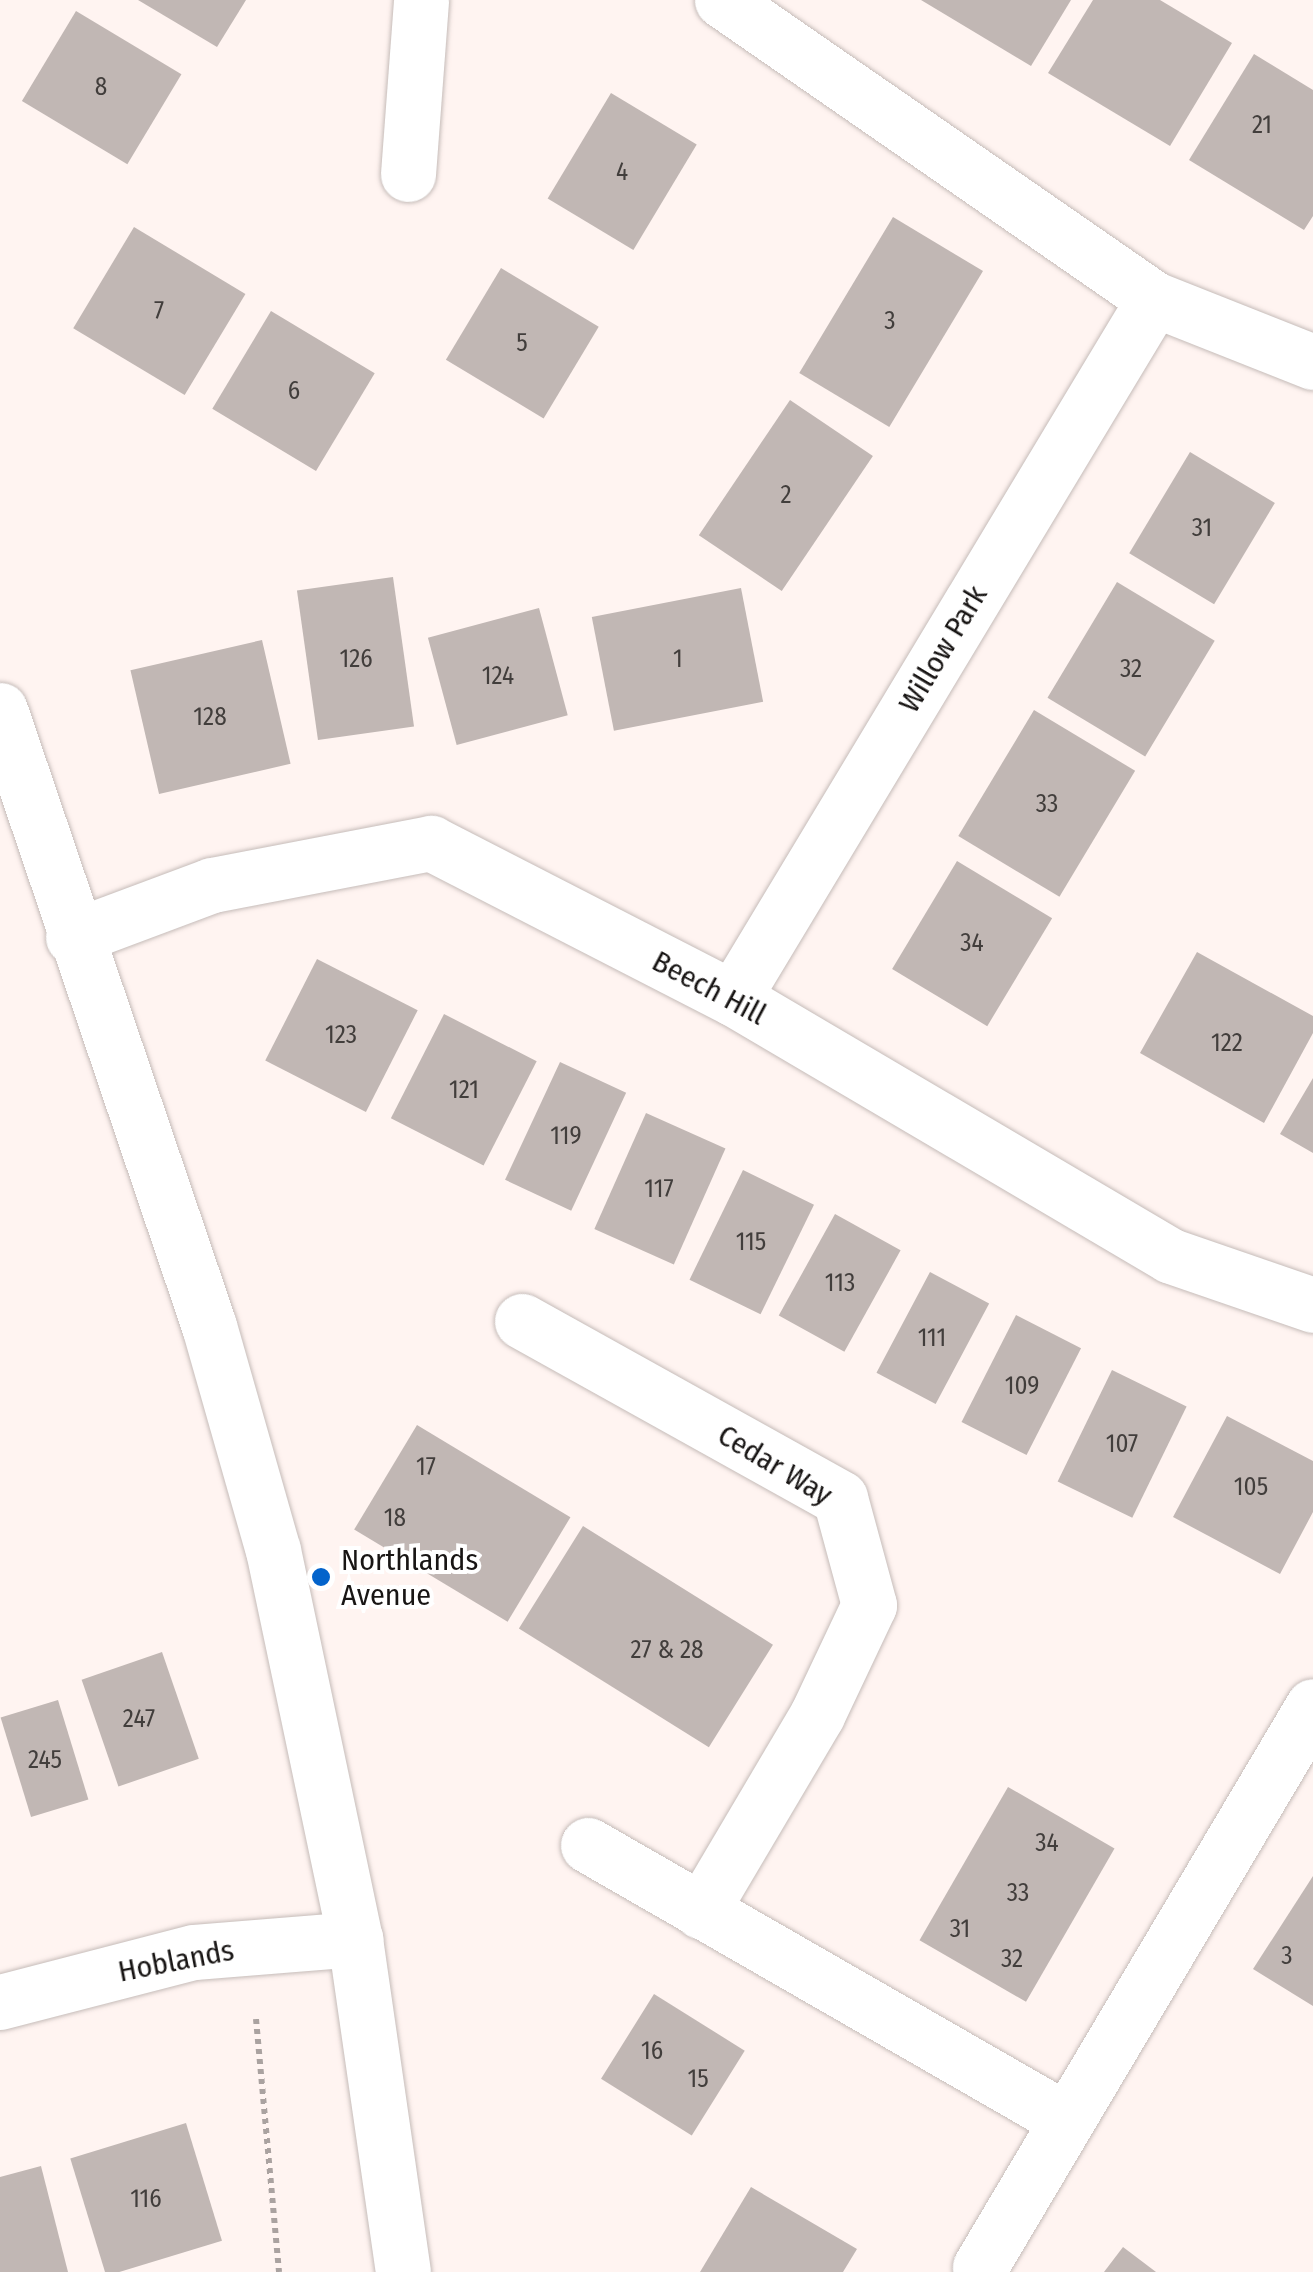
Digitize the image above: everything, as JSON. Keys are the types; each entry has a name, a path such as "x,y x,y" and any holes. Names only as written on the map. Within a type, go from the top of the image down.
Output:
{"street":[{"path":"408,174 421,0"},
{"path":"722,0 1154,300 1313,362"},
{"name":"Willow Park","path":"732,998 1154,300"},
{"path":"0,710 73,937 209,1326 273,1550 355,1939 403,2272"},
{"name":"Beech Hill","path":"73,937 212,885 431,843 732,998 1170,1256 1313,1305"},
{"name":"Cedar Way","path":"522,1322 840,1498 869,1605 817,1715 702,1911"},
{"path":"980,2267 1063,2118 1309,1722"},
{"path":"588,1844 1063,2118"},
{"name":"Hoblands","path":"0,2002 194,1952 355,1939"}],"path":[{"path":"249,1947 279,2272"}],"building":[{"path":"138,0 246,0 217,47"},
{"path":"921,0 1071,0 1031,66"},
{"path":"1093,0 1160,0 1232,43 1170,146 1048,73"},
{"path":"76,11 181,74 127,164 22,101"},
{"path":"1254,54 1313,90 1313,216 1304,230 1189,160"},
{"path":"611,93 697,145 633,250 548,198"},
{"path":"893,217 983,271 889,427 799,373"},
{"path":"134,227 245,294 185,395 73,328"},
{"path":"501,268 599,327 544,418 446,360"},
{"path":"271,311 375,373 316,471 212,409"},
{"path":"790,400 873,456 782,591 699,535"},
{"path":"1190,452 1275,503 1214,604 1129,553"},
{"path":"393,577 414,727 318,740 297,590"},
{"path":"1117,582 1215,641 1145,756 1047,698"},
{"path":"741,588 763,702 614,731 592,617"},
{"path":"539,608 568,715 457,745 428,638"},
{"path":"262,640 291,764 159,794 130,670"},
{"path":"1034,710 1135,771 1059,897 958,836"},
{"path":"957,861 1052,918 987,1026 892,969"},
{"path":"1197,952 1313,1016 1313,1033 1264,1123 1140,1053"},
{"path":"317,959 418,1010 366,1112 265,1061"},
{"path":"444,1014 537,1061 484,1165 391,1118"},
{"path":"560,1062 626,1093 571,1211 505,1180"},
{"path":"1313,1078 1313,1153 1280,1134"},
{"path":"646,1113 725,1148 674,1264 594,1229"},
{"path":"743,1170 814,1205 761,1314 690,1280"},
{"path":"835,1214 901,1250 844,1352 779,1315"},
{"path":"930,1272 989,1303 936,1404 876,1373"},
{"path":"1016,1315 1081,1348 1027,1455 962,1422"},
{"path":"1112,1370 1187,1406 1132,1518 1058,1481"},
{"path":"1227,1416 1313,1461 1313,1512 1280,1574 1173,1517"},
{"path":"417,1425 570,1517 508,1622 354,1530"},
{"path":"583,1526 773,1645 709,1747 519,1629"},
{"path":"162,1652 199,1759 118,1787 82,1680"},
{"path":"58,1700 88,1799 31,1817 1,1718"},
{"path":"1008,1787 1115,1848 1026,2002 920,1940"},
{"path":"1313,1876 1313,2006 1253,1969"},
{"path":"654,1994 745,2051 692,2136 601,2079"},
{"path":"186,2123 222,2241 119,2272 105,2272 70,2158"},
{"path":"41,2166 68,2272 0,2272 0,2177"},
{"path":"751,2187 857,2249 843,2272 700,2272"},
{"path":"1123,2247 1156,2272 1104,2272"}],"place":[{"name":"Northlands Avenue","path":"321,1577"}]}
